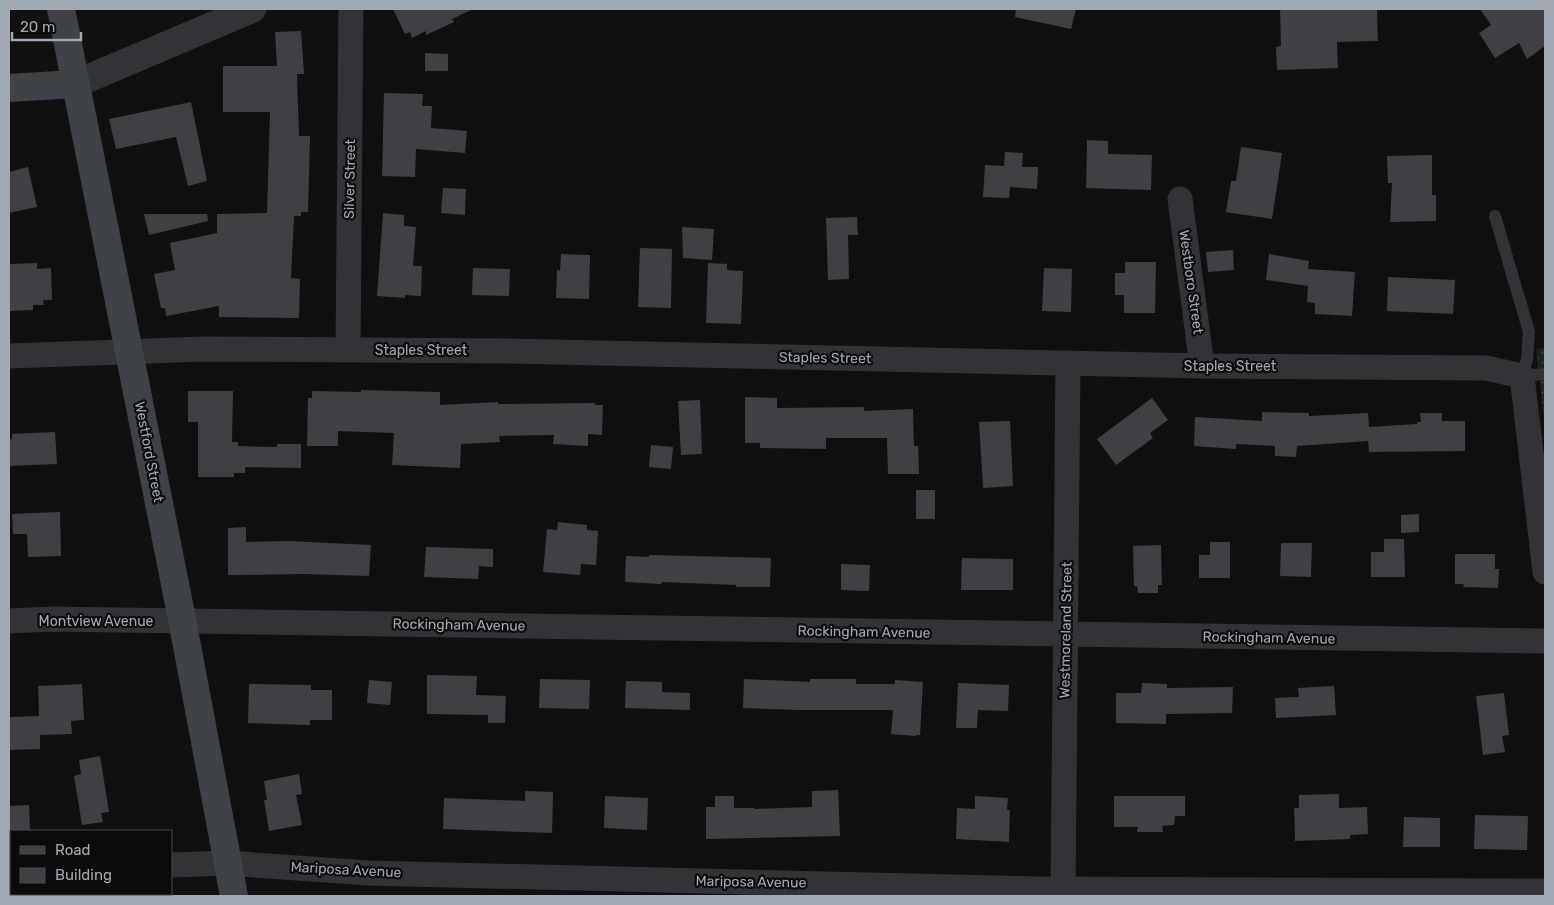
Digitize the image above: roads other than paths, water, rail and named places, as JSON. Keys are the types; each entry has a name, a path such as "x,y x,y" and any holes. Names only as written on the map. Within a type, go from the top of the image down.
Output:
{"main road":[{"name":"Westford Street","path":"61,9 182,621 234,896"},
{"path":"9,88 75,84"}],"street":[{"path":"75,84 252,9"},
{"name":"Silver Street","path":"348,350 352,9"},
{"name":"Westboro Street","path":"1180,198 1202,366"},
{"name":"Staples Street","path":"9,356 204,349 508,351 1202,366 1486,368 1534,375"},
{"name":"Westmoreland Street","path":"1063,893 1068,363"},
{"path":"1534,375 1545,572"},
{"name":"Montview Avenue","path":"9,621 52,619 182,621"},
{"name":"Rockingham Avenue","path":"182,621 1545,642"},
{"name":"Mariposa Avenue","path":"172,865 227,863 368,873 1063,893 1545,891"}],"lane":[{"path":"1495,216 1529,332 1527,359 1534,375"}]}
